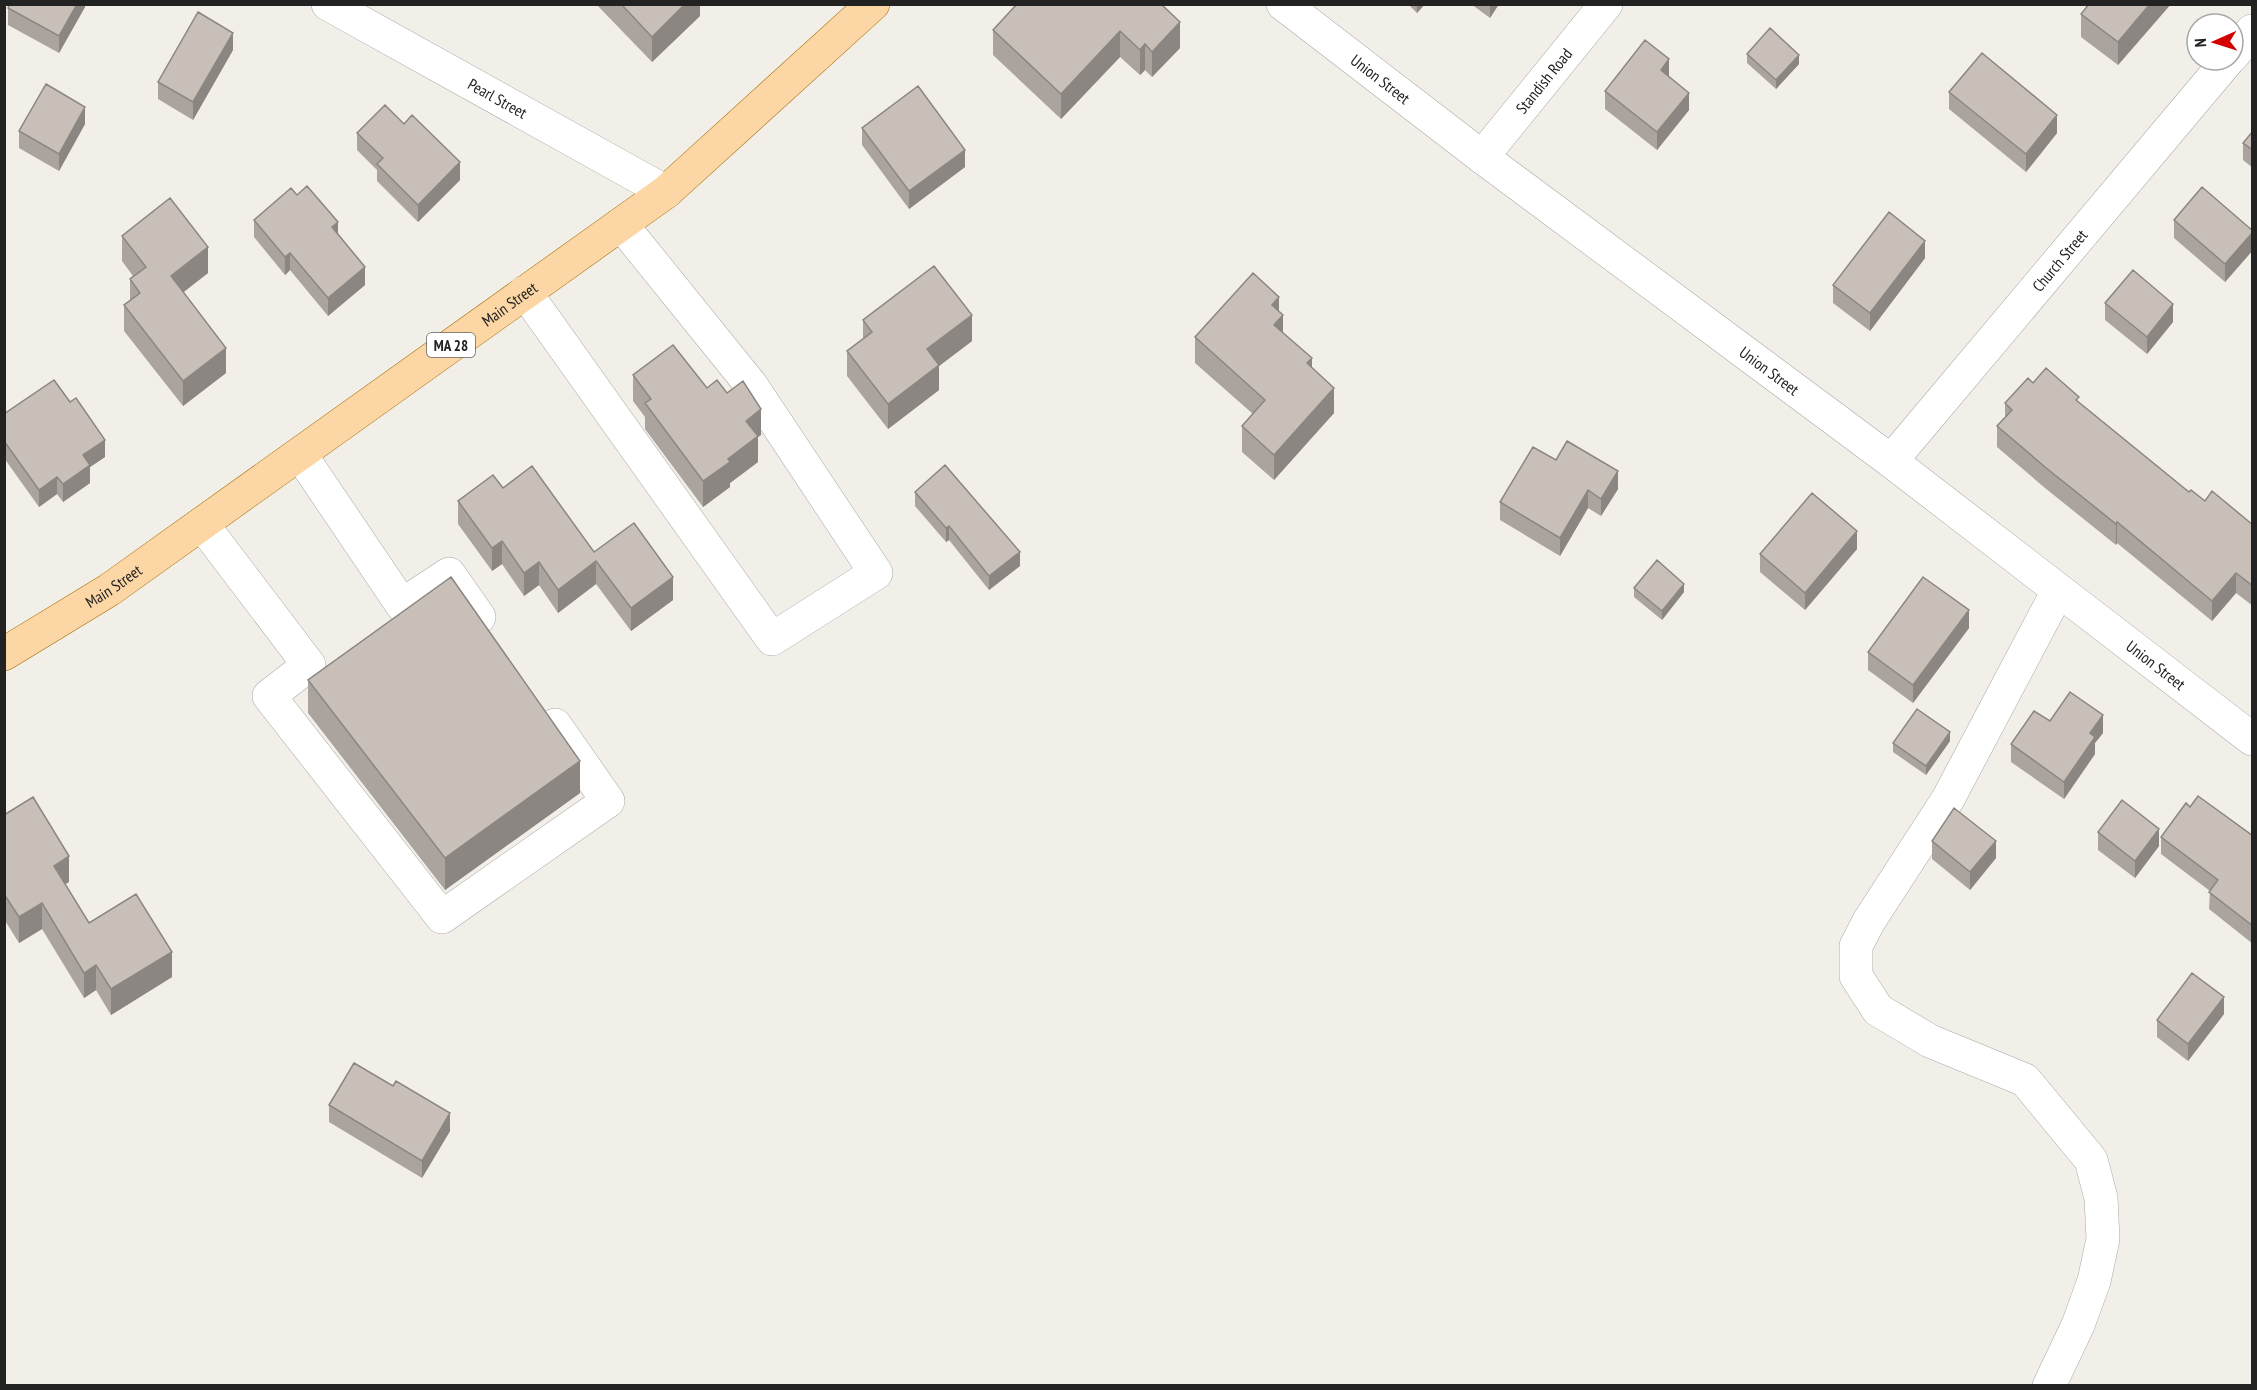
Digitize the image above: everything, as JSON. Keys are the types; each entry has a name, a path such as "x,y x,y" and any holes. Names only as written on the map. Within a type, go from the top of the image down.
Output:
{"main road":[{"name":"Main Street","path":"4,654 109,590 666,192 873,4"}],"street":[{"name":"Pearl Street","path":"328,4 377,17 666,192"},
{"name":"Union Street","path":"1283,4 1482,157 1891,461 2253,739"},
{"name":"Standish Road","path":"1482,157 1606,4"},
{"name":"Church Street","path":"1891,461 2218,72"},
{"path":"525,292 772,639 876,573 751,385 621,224"},
{"path":"300,454 402,606 449,574 495,640"},
{"path":"202,524 309,665 269,696 442,917 608,801 535,697"},
{"path":"2049,1386 2078,1325 2094,1281 2103,1239 2101,1198 2091,1160 2025,1080 1930,1041 1878,1010 1856,976 1856,946 1869,921 1948,800 2058,591"}],"building":[{"path":"10,4 77,4 59,36 8,8"},
{"path":"621,4 685,4 652,37"},
{"path":"1017,4 1161,4 1180,22 1152,52 1145,44 1140,50 1120,31 1061,94 993,30"},
{"path":"2089,4 2150,4 2118,42 2081,14"},
{"path":"198,12 233,33 193,102 158,82"},
{"path":"1770,28 1799,55 1776,80 1747,54"},
{"path":"1645,40 1669,59 1661,70 1689,93 1657,132 1605,91"},
{"path":"1982,53 2057,115 2026,154 1949,92"},
{"path":"46,84 85,107 59,154 19,131"},
{"path":"918,86 965,150 909,191 862,128"},
{"path":"385,105 404,124 412,115 460,162 418,205 377,164 383,158 357,133"},
{"path":"2253,131 2253,150 2243,143"},
{"path":"307,186 338,222 332,227 365,267 328,298 290,253 285,257 254,220 291,188 297,195"},
{"path":"2202,187 2253,231 2225,264 2174,220"},
{"path":"170,198 208,247 171,276 226,348 183,381 124,305 140,293 130,279 146,267 122,236"},
{"path":"1889,212 1925,241 1870,313 1833,285"},
{"path":"934,266 972,315 927,349 939,365 888,404 847,351 872,332 863,320"},
{"path":"2133,270 2173,304 2147,337 2105,303"},
{"path":"1253,273 1279,297 1272,305 1283,315 1274,325 1312,358 1307,363 1334,388 1274,455 1242,426 1265,400 1195,337"},
{"path":"673,345 707,388 717,380 727,393 743,381 761,409 746,421 758,436 728,459 730,462 703,481 645,403 651,399 633,375"},
{"path":"2046,368 2079,397 2076,400 2189,492 2191,490 2205,501 2212,491 2253,525 2253,586 2236,573 2212,601 1997,426 2012,410 2005,403 2028,378 2033,383"},
{"path":"54,380 70,402 76,398 105,440 83,455 90,465 63,484 57,477 39,490 4,441 4,414"},
{"path":"1567,441 1618,471 1601,499 1588,490 1560,538 1500,502 1533,447 1556,460"},
{"path":"945,465 1020,552 989,576 949,526 946,528 915,492"},
{"path":"532,466 594,552 634,523 673,577 631,608 596,561 558,590 539,562 524,573 502,541 492,548 458,501 493,475 503,488"},
{"path":"1812,493 1857,531 1805,593 1760,554"},
{"path":"1657,560 1684,584 1662,611 1634,588"},
{"path":"451,577 580,761 445,858 308,680"},
{"path":"1923,577 1969,610 1913,685 1868,652"},
{"path":"2070,692 2103,715 2090,733 2095,737 2064,782 2011,744 2034,711 2050,721"},
{"path":"1917,709 1950,732 1926,766 1893,743"},
{"path":"2198,796 2253,836 2253,926 2209,892 2218,880 2161,837 2186,803 2190,807"},
{"path":"33,797 69,856 54,866 89,923 136,894 172,952 111,989 96,965 84,973 42,903 19,917 4,894 4,815"},
{"path":"2122,800 2159,829 2135,861 2098,832"},
{"path":"1954,808 1996,841 1970,872 1932,841"},
{"path":"2192,973 2224,997 2188,1044 2157,1020"},
{"path":"354,1063 393,1086 396,1081 450,1113 422,1161 329,1105"}]}
